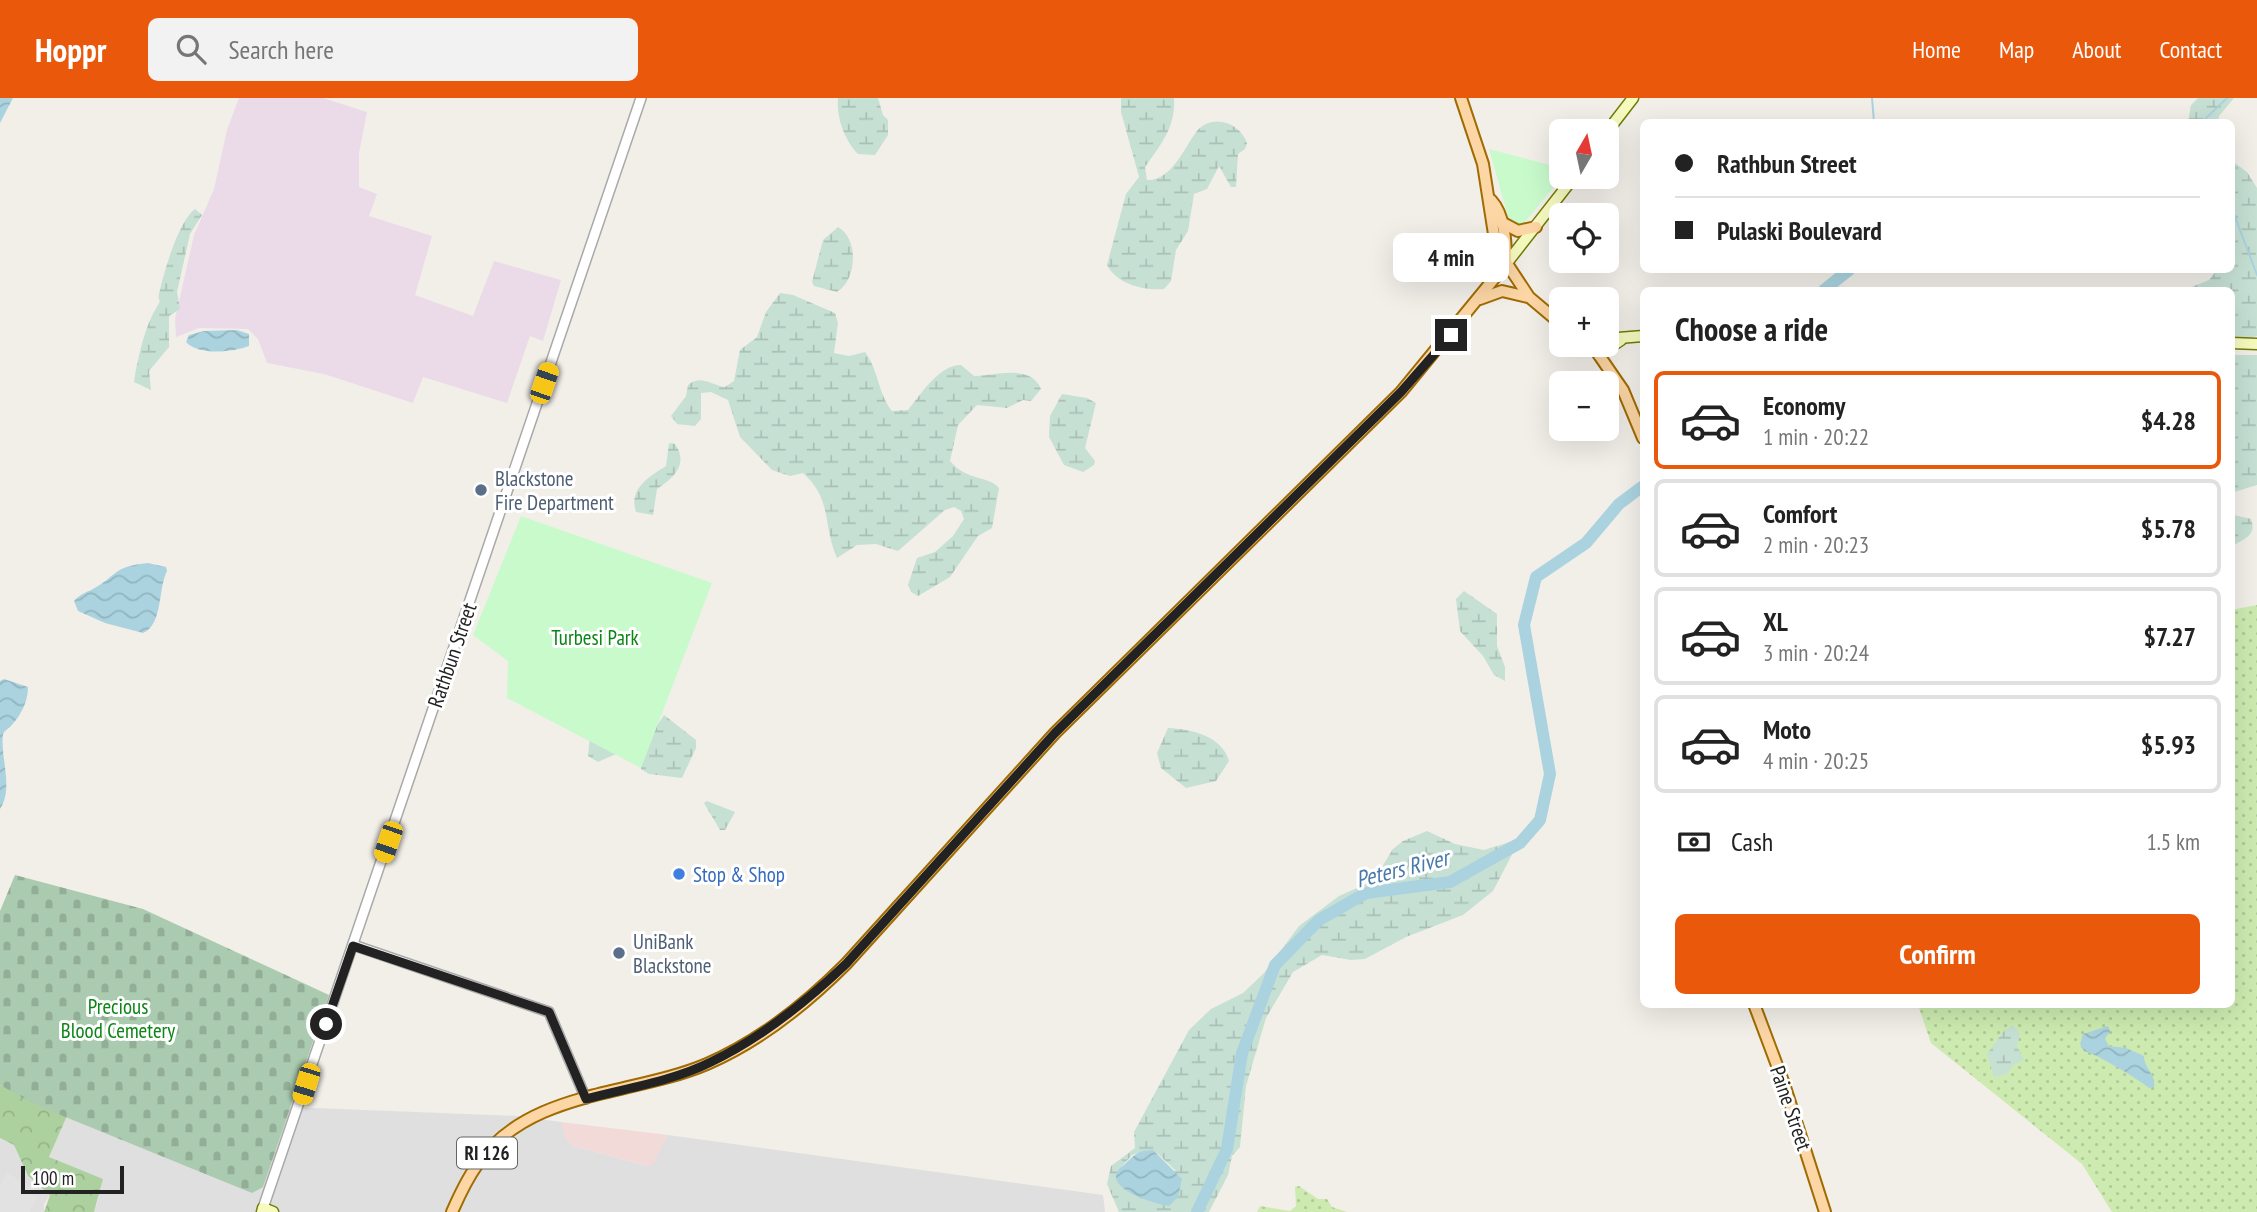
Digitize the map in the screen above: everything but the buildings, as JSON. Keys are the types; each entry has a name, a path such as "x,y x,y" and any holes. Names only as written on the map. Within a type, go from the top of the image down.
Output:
{"main road":[{"path":"1461,98 1491,201 1497,207 1506,244 1506,264"},
{"path":"1617,119 1633,98"},
{"path":"586,1099 710,1063 760,1034 815,993 846,964 1055,733 1401,392 1478,301 1565,189"},
{"path":"1491,201 1488,209 1495,245 1529,297 1549,314"},
{"path":"1501,222 1518,231 1536,227"},
{"path":"1478,301 1502,291 1529,297"},
{"path":"1619,338 1640,336"},
{"path":"1619,340 1628,337"},
{"path":"2235,343 2257,344"},
{"path":"1601,357 1623,390 1640,431"},
{"name":"Paine Street","path":"1755,1008 1788,1095 1825,1212"},
{"name":"RI 126","path":"452,1212 477,1164 513,1128 542,1113 586,1099"}],"street":[{"name":"Rathbun Street","path":"266,1211 353,946 641,98"},
{"path":"353,946 549,1012 586,1099"}],"shaded area":[{"path":"239,98 323,98 367,112 359,153 359,187 377,194 369,216 432,236 415,295 473,316 494,261 561,280 543,341 530,336 507,403 423,377 413,403 324,374 267,363 258,339 248,329 199,328 176,337 175,319 194,235 214,189 227,130"},
{"path":"290,1107 519,1116 561,1122 573,1146 648,1166 668,1135 1103,1195 1105,1212 94,1212 99,1196 71,1167 49,1157 67,1116 263,1187"},
{"path":"561,1122 668,1135 652,1165 648,1166 573,1146 566,1139"},
{"path":"0,1138 14,1145 28,1176 50,1195 44,1204 44,1212 0,1212"},
{"path":"7,1173 36,1189 33,1195 38,1197 30,1212 0,1212 0,1185"}],"green space":[{"path":"838,98 878,98 883,115 888,120 888,135 875,155 858,154 849,142 840,121"},
{"path":"1121,98 1174,98 1170,126 1145,167 1147,180 1156,179 1171,169 1197,131 1211,122 1232,126 1247,143 1245,149 1238,154 1236,187 1231,187 1219,166 1207,189 1194,194 1188,231 1176,250 1171,281 1164,289 1132,285 1117,277 1107,265 1126,194 1139,177 1121,112"},
{"path":"2198,98 2234,98 2218,119 2189,119 2191,105"},
{"path":"1489,149 1549,165 1549,189 1552,189 1524,223 1515,225 1509,220"},
{"path":"2235,163 2247,172 2257,188 2257,336 2244,340 2235,338 2235,287 2192,287 2209,280 2215,273 2235,273"},
{"path":"195,209 202,215 190,234 177,292 180,309 169,316 169,347 149,371 151,390 134,382 140,352 149,322 160,300 161,285 172,248 183,225"},
{"path":"838,227 850,241 853,260 848,279 837,292 814,286 812,282 823,240"},
{"path":"780,293 793,295 835,313 838,323 834,353 849,356 865,352 892,411 908,410 938,375 953,366 961,365 974,376 1021,373 1036,381 1041,389 1031,401 1023,400 1007,408 977,405 958,425 950,461 964,472 989,481 999,488 992,528 978,536 950,577 918,596 911,592 908,585 917,558 935,552 953,536 964,519 961,511 954,507 945,510 898,551 876,544 857,545 837,558 819,493 803,473 790,476 772,470 740,437 728,400 711,392 701,393 701,419 695,426 677,424 671,416 686,396 688,385 693,382 702,380 725,387 734,381 740,350 757,337 766,312"},
{"path":"2235,355 2257,355 2257,485 2235,492"},
{"path":"1062,394 1087,398 1096,403 1085,448 1095,461 1094,465 1083,472 1064,465 1049,437 1050,416"},
{"path":"669,443 675,444 679,452 680,465 668,481 657,489 653,515 636,512 634,504 638,490 647,479 666,466"},
{"path":"2235,515 2251,519 2252,529 2248,536 2235,544"},
{"name":"Turbesi Park","path":"521,516 712,583 641,768 507,698 508,661 473,635"},
{"path":"1464,591 1497,614 1497,646 1505,667 1505,681 1494,675 1483,656 1460,631 1456,599"},
{"path":"2257,605 2257,1212 2112,1212 2082,1164 1931,1043 1919,1008 2235,1008 2235,609"},
{"path":"664,715 696,740 696,748 682,778 649,774 641,769 641,762 616,754 598,762 588,756 590,736 658,724"},
{"path":"1168,728 1196,732 1220,745 1229,761 1216,781 1186,788 1161,768 1157,753"},
{"path":"707,801 735,812 725,830 720,830 704,803"},
{"path":"1427,831 1455,844 1484,850 1513,841 1517,845 1493,891 1463,915 1406,937 1365,959 1351,960 1322,955 1293,972 1266,1018 1246,1086 1240,1147 1232,1156 1228,1175 1209,1212 1119,1212 1107,1184 1111,1166 1135,1148 1134,1132 1189,1030 1211,1009 1243,993 1264,973 1299,926 1339,896 1366,884 1382,867 1393,849 1403,841","holes":["1148,1150 1157,1153 1176,1171 1117,1172 1132,1155"]},
{"name":"Precious Blood Cemetery","path":"15,875 143,909 329,995 263,1187 252,1193 36,1105 0,1085 0,911"},
{"path":"2013,1025 2020,1034 2017,1046 2024,1060 2013,1065 2007,1074 1994,1077 1987,1054 2003,1032"},
{"path":"0,1085 67,1116 49,1157 103,1179 94,1212 44,1212 50,1195 28,1176 14,1145 0,1138"},
{"path":"1299,1186 1318,1199 1327,1199 1332,1207 1347,1212 1257,1212 1260,1206 1290,1211 1296,1206 1295,1187"}],"water":[{"path":"0,98 13,98 0,123"},
{"path":"237,330 249,334 249,346 234,350 207,351 186,342 189,335 204,331"},
{"path":"148,563 166,567 167,571 157,614 149,629 143,633 105,623 78,611 74,601 81,595 128,566"},
{"path":"4,679 28,687 21,713 3,734 6,792 0,809 0,681"},
{"path":"2108,1026 2110,1031 2105,1039 2109,1046 2126,1048 2144,1056 2154,1079 2154,1087 2149,1088 2084,1051 2080,1044 2083,1034"},
{"path":"1153,1150 1182,1179 1178,1197 1169,1206 1136,1195 1120,1185 1116,1179 1119,1169 1135,1155"}],"waterway":[{"path":"1872,98 1874,119"},
{"name":"Peters River","path":"2205,119 2227,98"},
{"path":"2235,217 2257,275"},
{"name":"Peters River","path":"1828,287 1845,273"},
{"name":"Peters River","path":"1197,1212 1227,1149 1242,1053 1275,965 1319,920 1366,893 1450,882 1520,843 1540,820 1550,774 1524,625 1536,577 1586,543 1619,504 1640,488"}],"place":[{"name":"Blackstone Fire Department","path":"481,490"},
{"name":"Stop & Shop","path":"679,874"},
{"name":"UniBank Blackstone","path":"619,953"}],"route":[{"path":"326,1024 353,946 549,1012 586,1099 710,1063 760,1034 815,993 846,964 1055,733 1401,392 1451,335"}]}
